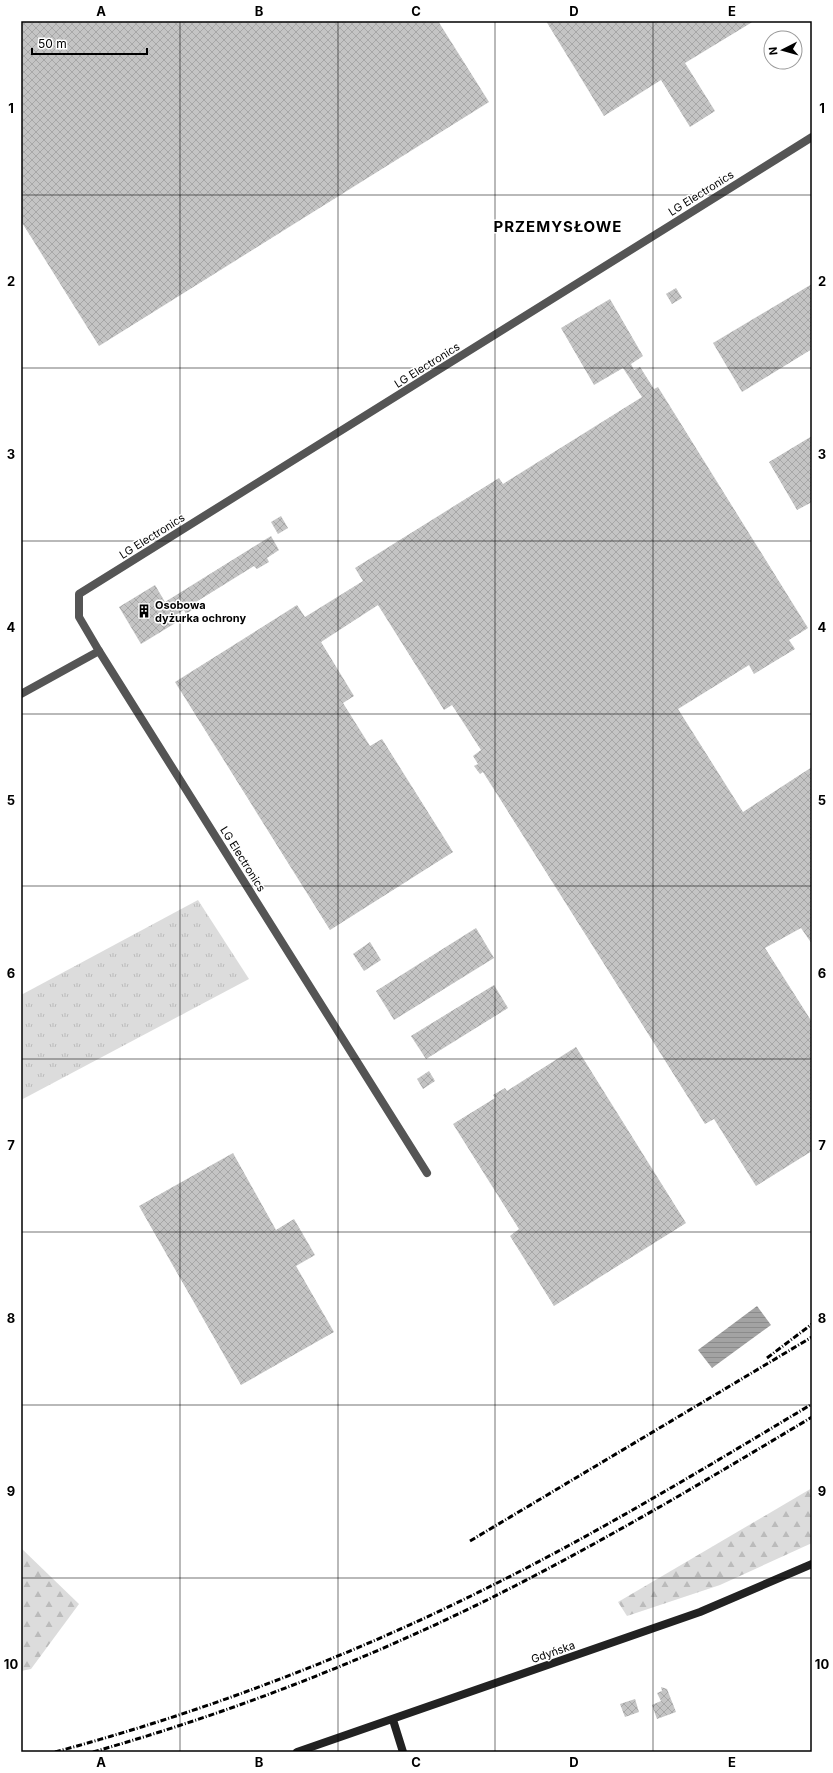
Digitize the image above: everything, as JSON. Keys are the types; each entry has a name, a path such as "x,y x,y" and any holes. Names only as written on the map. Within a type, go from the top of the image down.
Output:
{"main road":[{"name":"Gdyńska","path":"297,1752 393,1720 700,1612 812,1564"},
{"path":"393,1720 403,1752"}],"street":[{"name":"LG Electronics","path":"428,1173 99,651 79,617 79,594 812,137"},
{"path":"21,694 99,651"}],"green space":[{"path":"198,900 249,979 21,1100 21,995"},
{"path":"812,1488 812,1543 720,1585 627,1616 618,1602"},
{"path":"21,1548 79,1604 31,1669 21,1671"}],"shaded area":[{"path":"757,1306 771,1325 712,1368 698,1350"}],"building":[{"path":"21,21 438,21 489,102 99,346 21,221"},
{"path":"546,21 754,21 685,63 715,111 690,127 661,80 604,116"},
{"path":"812,284 812,349 742,392 713,343"},
{"path":"676,288 682,298 672,304 666,294"},
{"path":"610,299 643,356 631,364 634,370 640,367 654,389 658,387 808,628 789,640 795,649 754,674 749,665 678,709 743,812 812,767 812,944 801,928 765,948 812,1022 812,1151 756,1186 714,1119 705,1124 483,772 480,774 474,766 478,764 473,756 481,750 452,705 444,710 378,605 321,642 354,696 343,703 370,746 382,739 453,852 330,930 175,682 297,605 305,617 363,581 355,568 499,478 503,484 642,397 623,368 594,385 561,328"},
{"path":"812,436 812,502 797,510 769,462"},
{"path":"281,516 288,528 278,534 271,522"},
{"path":"271,536 279,550 267,558 269,562 257,569 254,566 196,602 198,606 186,614 184,610 174,616 177,622 141,644 119,607 155,585 165,602"},
{"path":"476,928 494,958 394,1020 376,991"},
{"path":"370,942 381,960 364,971 353,954"},
{"path":"494,985 508,1008 426,1059 411,1036"},
{"path":"576,1047 686,1223 554,1306 510,1236 519,1229 453,1124 495,1098 493,1095 505,1088 507,1091"},
{"path":"429,1071 435,1081 423,1089 417,1079"},
{"path":"233,1153 276,1230 294,1219 315,1255 296,1266 334,1332 241,1385 139,1206"},
{"path":"661,1687 667,1689 676,1712 657,1719 652,1705 661,1701 657,1693 662,1691"},
{"path":"635,1699 639,1712 625,1717 620,1704"}],"railway":[{"path":"767,1358 812,1324"},
{"path":"470,1541 812,1337"},
{"path":"55,1752 221,1701 329,1660 435,1613 570,1545 691,1476 812,1404"},
{"path":"93,1752 144,1737 246,1703 345,1664 443,1621 532,1577 613,1533 812,1417"}],"place":[{"name":"Osobowa dyżurka ochrony","path":"144,611"}],"district":[{"name":"PRZEMYSŁOWE","path":"558,226"}]}
